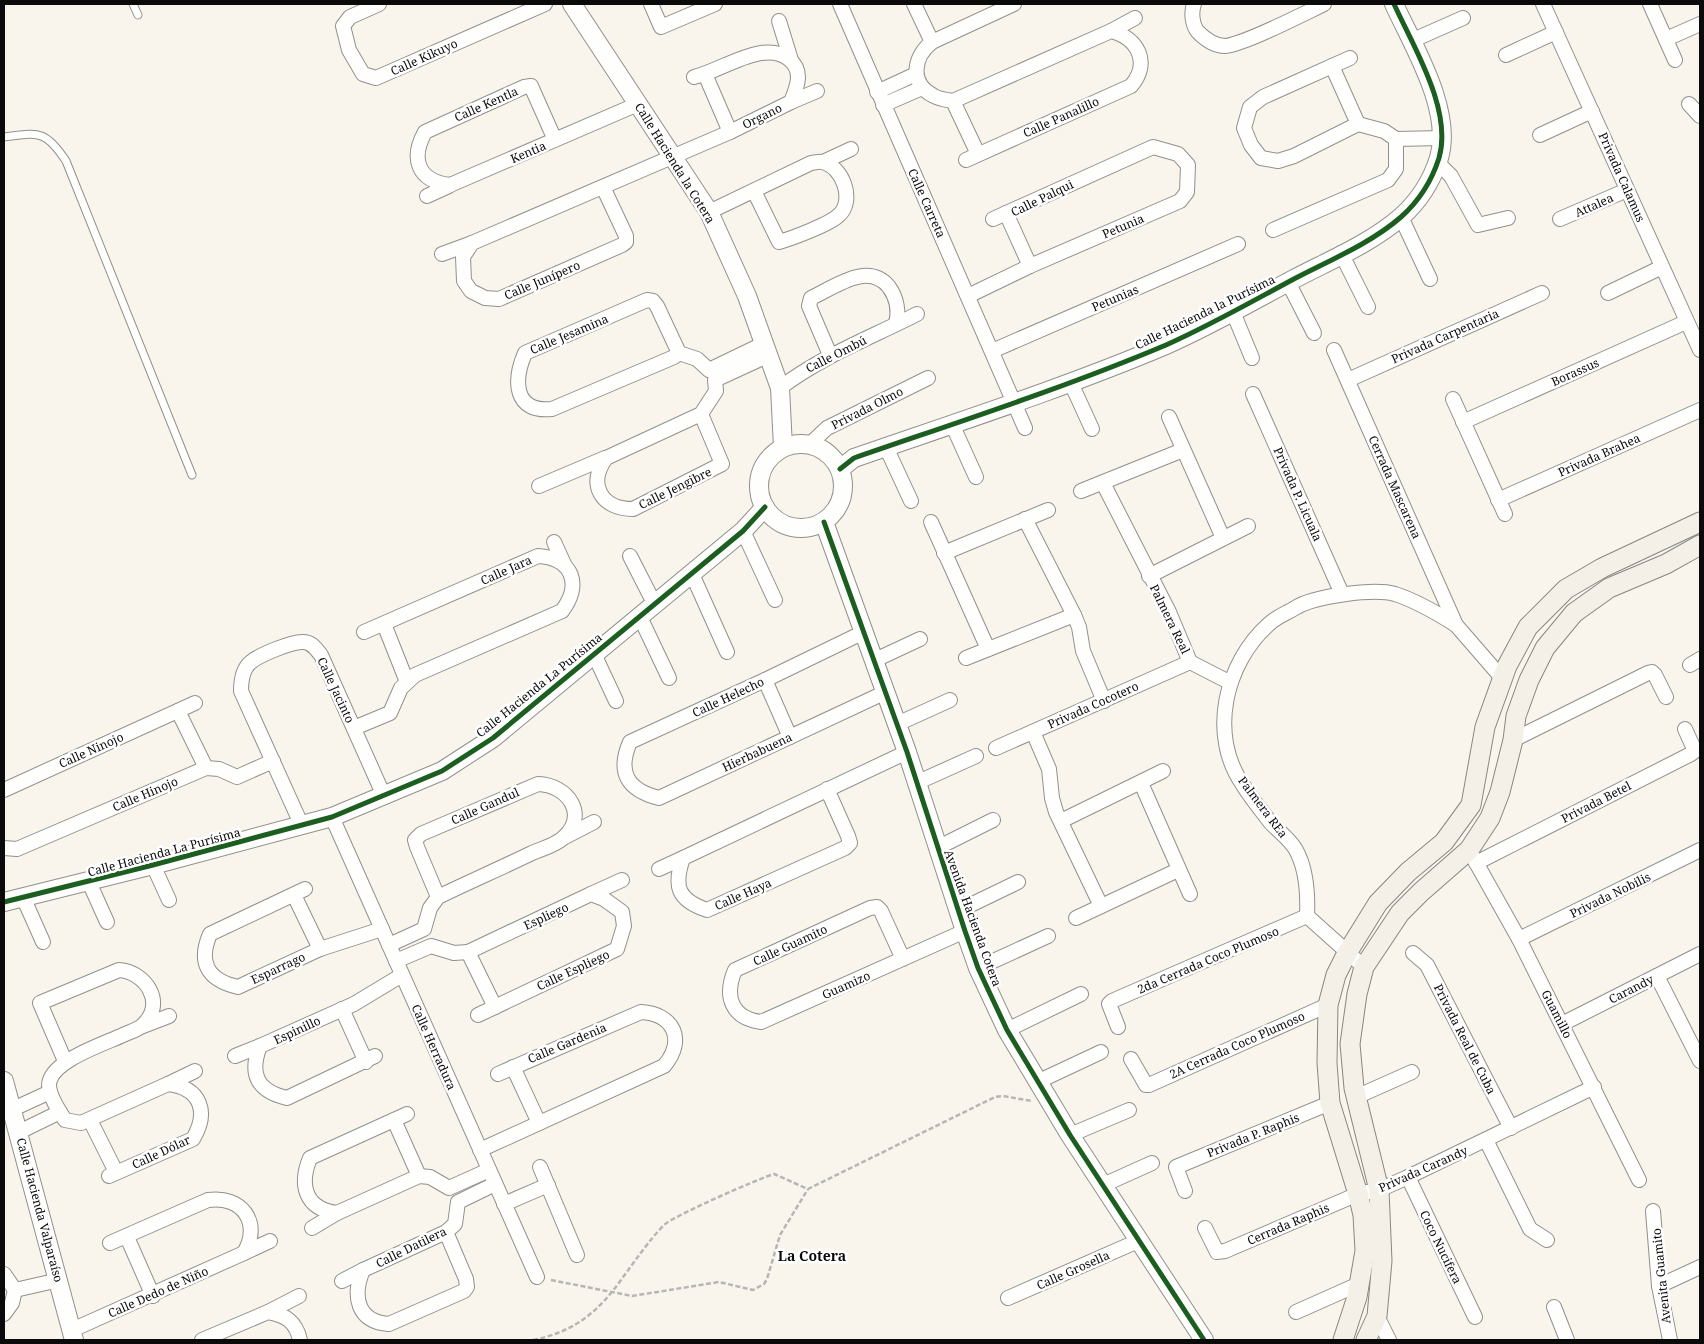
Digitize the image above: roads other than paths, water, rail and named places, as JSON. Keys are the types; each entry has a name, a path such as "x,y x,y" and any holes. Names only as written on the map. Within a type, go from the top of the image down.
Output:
{"main road":[{"path":"1343,1340 1359,1284 1365,1251 1363,1215 1358,1194 1330,1104 1327,1063 1328,1004 1336,974 1347,952 1378,903 1408,872 1444,842 1471,805 1485,727 1502,678 1528,627 1566,589 1602,568 1700,522"},
{"path":"1366,1340 1377,1316 1382,1261 1379,1190 1356,1097 1350,1044 1357,994 1364,967 1400,913 1421,892 1473,856 1497,801 1513,740 1516,716 1529,680 1545,648 1574,613 1609,588 1666,564 1700,544"}],"street":[{"name":"Calle Kikuyo","path":"379,4 350,18 343,26 349,50 363,74 376,78 545,4"},
{"name":"Calle Hacienda la Cotera","path":"572,4 709,212 747,296 780,388 783,447"},
{"path":"651,4 661,27 715,4"},
{"name":"Calle Carreta","path":"840,4 1025,428"},
{"path":"914,4 932,42"},
{"path":"1014,4 932,42 921,51 917,63 919,81 934,96 953,101 1111,31 1135,18"},
{"path":"1194,4 1191,11 1196,30 1208,41 1224,46 1242,41 1309,7 1324,4"},
{"name":"Calle Hacienda la Purísima","path":"840,469 854,458 1071,383 1168,344 1233,312 1370,238 1401,217 1427,188 1438,162 1442,138 1442,122 1432,89 1394,4"},
{"name":"Privada Calamus","path":"1544,4 1662,268 1693,329 1700,350"},
{"path":"1650,4 1675,60"},
{"path":"1411,41 1463,18"},
{"path":"779,21 794,65"},
{"path":"1666,39 1700,24"},
{"name":"Calle Panalillo","path":"953,101 972,157 1131,86 1139,77 1141,68 1138,52 1128,38 1111,31"},
{"path":"1506,55 1556,32"},
{"path":"730,132 700,75 762,51 778,52 794,65"},
{"path":"1350,58 1263,97 1250,107 1244,128 1251,145 1261,158 1278,161 1294,156 1358,124 1384,132 1396,139 1442,138"},
{"name":"Organo","path":"672,156 730,132 792,102 798,83 794,65"},
{"path":"1332,66 1358,124"},
{"path":"877,92 919,81"},
{"path":"883,105 919,81"},
{"name":"Calle Kentla","path":"450,185 438,184 428,178 421,170 416,156 418,145 425,132 524,88 530,86 534,92 555,140"},
{"path":"792,102 817,91"},
{"name":"Kentia","path":"427,196 638,104"},
{"path":"1689,104 1700,116"},
{"path":"1540,135 1592,111"},
{"path":"1273,230 1388,180 1396,169 1396,139"},
{"name":"Calle Palqui","path":"1030,266 1006,213 1153,148 1178,154 1188,165"},
{"path":"709,212 811,163 823,162 851,149"},
{"path":"442,254 472,243 672,156"},
{"path":"754,191 779,242 838,216 846,208 842,178 836,169 823,162"},
{"path":"1438,162 1451,176 1478,226 1508,218"},
{"name":"Petunia","path":"1030,266 1180,201 1187,192 1190,177 1188,165"},
{"name":"Calle Junípero","path":"472,243 463,257 464,281 471,290 485,298 499,299 626,242 626,236 603,187"},
{"name":"Attalea","path":"1560,219 1627,190"},
{"path":"993,218 1006,213"},
{"path":"1401,217 1430,279"},
{"name":"Petunias","path":"992,351 1238,244"},
{"path":"1342,253 1368,307"},
{"path":"968,296 1030,266"},
{"path":"1608,292 1662,268"},
{"path":"830,355 809,306 811,298 862,275 874,275 884,281 894,293 898,314 896,324"},
{"path":"1288,282 1314,333"},
{"name":"Privada Carpentaria","path":"1348,380 1542,293"},
{"name":"Calle Jesamina","path":"647,300 653,300 658,306 679,353 552,409 538,411 525,402 518,393 518,369 525,353 647,300"},
{"path":"1233,312 1252,358"},
{"name":"Calle Ombú","path":"780,388 802,371 830,355 916,314"},
{"name":"Borassus","path":"1463,422 1693,329"},
{"path":"679,353 697,359 709,370 767,349"},
{"path":"539,486 606,458 700,414 716,391 715,380 767,349"},
{"name":"Cerrada Mascarena","path":"1334,350 1456,625"},
{"name":"Privada Olmo","path":"810,444 827,428 928,378"},
{"path":"1071,383 1092,429"},
{"name":"Privada P. Licuala","path":"1253,394 1342,594"},
{"path":"1453,399 1505,514"},
{"name":"Privada Brahea","path":"1498,500 1700,410"},
{"name":"Calle Jengibre","path":"606,458 599,468 599,492 605,501 619,509 633,508 722,464 700,414"},
{"path":"1169,417 1223,538"},
{"path":"952,424 976,477"},
{"path":"796,444 810,444 822,449 833,458 840,469 844,484 842,499 835,512 824,522 811,527 798,528 779,521 765,507 760,497 761,473 770,458 783,447 796,444"},
{"path":"886,447 911,501"},
{"path":"1080,492 1183,450"},
{"name":"Palmera Real","path":"1103,483 1169,612 1190,662"},
{"name":"Calle Hacienda La Purísima","path":"4,902 89,882 302,826 332,817 442,771 493,738 743,531 765,507"},
{"path":"944,553 1048,510"},
{"path":"1025,519 1074,615 1083,651 1104,701"},
{"name":"Avenida Hacienda Cotera","path":"824,522 907,752 978,968 1006,1030 1070,1135 1204,1340"},
{"path":"931,522 988,649"},
{"path":"1149,576 1248,526"},
{"path":"743,531 775,600"},
{"path":"354,728 390,713 401,688 415,675 562,611 570,600 573,588 571,575 554,542"},
{"name":"Calle Jara","path":"364,632 538,556 550,557 564,564"},
{"path":"630,556 655,605"},
{"path":"692,574 727,652"},
{"name":"Palmera REa","path":"1307,916 1304,871 1295,848 1271,822 1242,784 1228,753 1224,719 1229,682 1245,652 1270,623 1303,603 1342,594 1393,594 1423,605 1456,625"},
{"path":"966,658 1074,615"},
{"path":"640,617 669,678"},
{"path":"384,624 406,682"},
{"path":"1456,625 1502,678"},
{"name":"Calle Helecho","path":"630,783 624,767 624,756 630,742 864,632"},
{"path":"875,660 920,639"},
{"name":"Calle Jacinto","path":"302,826 241,691 241,680 251,661 281,647 304,641 313,645 321,655 384,796"},
{"path":"594,654 616,701"},
{"path":"1190,662 1229,682"},
{"name":"Privada Cocotero","path":"996,748 1190,662"},
{"path":"1513,740 1648,673 1652,672 1655,675 1666,697"},
{"path":"765,680 790,737"},
{"name":"Hierbabuena","path":"630,783 646,795 659,798 886,692"},
{"path":"897,724 950,700"},
{"name":"Calle Ninojo","path":"4,790 195,703"},
{"path":"178,711 206,768 219,770 238,777 272,761"},
{"name":"Privada Betel","path":"1473,856 1691,754 1695,751 1685,729"},
{"path":"1033,732 1049,769 1052,798 1101,906"},
{"path":"659,868 907,752"},
{"path":"916,783 976,756"},
{"name":"Calle Hinojo","path":"4,856 10,849 206,768"},
{"path":"1061,821 1163,771"},
{"path":"1141,783 1190,894"},
{"name":"Calle Gandul","path":"438,897 415,840 421,834 526,788 538,784 552,784 565,793 573,802 575,818 562,839"},
{"name":"Calle Haya","path":"683,858 677,880 679,890 692,905 707,910 845,848 850,843 848,836 827,788"},
{"name":"Calle Herradura","path":"332,817 537,1277"},
{"path":"937,848 993,820"},
{"path":"389,945 424,929 430,908 438,897 594,822"},
{"name":"Privada Nobilis","path":"1519,939 1700,850"},
{"name":"Guamillo","path":"1473,856 1519,939 1639,1180"},
{"path":"153,865 169,900"},
{"path":"1076,918 1178,870"},
{"name":"Espliego","path":"468,952 622,880"},
{"path":"89,882 107,922"},
{"path":"958,911 1018,882"},
{"name":"Esparrago","path":"320,949 299,892 210,934 205,947 204,957 211,973 225,984 238,987 320,949 382,929"},
{"name":"Calle Espliego","path":"478,1015 617,950 624,926 622,912 604,899 591,894"},
{"path":"23,897 43,942"},
{"name":"Calle Guamito","path":"732,1003 729,991 735,970 870,908 877,907 903,959"},
{"path":"1307,916 1364,967"},
{"name":"2da Cerrada Coco Plumoso","path":"1118,1027 1108,1004 1307,916"},
{"name":"Guamizo","path":"732,1003 739,1015 749,1021 761,1022 965,931"},
{"path":"978,968 1048,936"},
{"path":"396,961 431,946 454,953 468,952 495,1007"},
{"name":"Privada Real de Cuba","path":"1413,953 1427,965 1511,1128"},
{"name":"Carandy","path":"1562,1024 1700,954"},
{"path":"65,1061 41,1008 40,1003 45,1000 119,970 128,970 144,980 151,992 151,1011 142,1026"},
{"name":"Espinillo","path":"342,1009 370,1059 287,1098 274,1095 260,1084 254,1070 255,1059 260,1046 342,1009 354,1004 402,975"},
{"path":"1657,976 1700,1061"},
{"path":"222,994 238,987"},
{"path":"1006,1030 1081,994"},
{"name":"2A Cerrada Coco Plumoso","path":"1131,1059 1146,1086 1328,1004"},
{"name":"Calle Gardenia","path":"641,1012 653,1013 664,1017 674,1030 675,1047 672,1057 664,1066 538,1123 513,1067 641,1012"},
{"path":"169,1016 142,1026 65,1061 50,1081 55,1102 65,1120 74,1123 90,1120 195,1071"},
{"path":"234,1056 260,1046"},
{"path":"1037,1082 1101,1052"},
{"path":"498,1074 513,1067"},
{"path":"1356,1097 1412,1072"},
{"name":"Calle Hacienda Valparaíso","path":"4,1080 20,1132 73,1335"},
{"name":"Calle Dólar","path":"90,1120 112,1174 193,1139 201,1126 202,1113 198,1100 187,1089 168,1084"},
{"name":"Privada Carandy","path":"1358,1194 1379,1190 1408,1177 1594,1087"},
{"path":"12,1109 55,1102"},
{"path":"20,1132 55,1102"},
{"name":"Privada P. Raphis","path":"1185,1191 1176,1167 1330,1104"},
{"path":"1070,1135 1129,1110"},
{"path":"337,1212 326,1211 310,1199 304,1183 304,1172 310,1158 408,1114"},
{"path":"394,1120 419,1176"},
{"path":"480,1150 538,1123"},
{"path":"1486,1140 1530,1229 1547,1240"},
{"path":"1103,1185 1152,1163"},
{"path":"540,1167 578,1255"},
{"path":"312,1228 337,1212 419,1176 430,1177 449,1188 489,1170"},
{"name":"Coco Nucifera","path":"1408,1177 1475,1317"},
{"name":"Calle Datilera","path":"342,1281 446,1232 455,1224 458,1202 495,1184"},
{"path":"504,1204 548,1185"},
{"name":"Cerrada Raphis","path":"1204,1228 1218,1252 1225,1251 1358,1194"},
{"path":"110,1243 208,1200 218,1199 243,1209 250,1221 250,1243 244,1253"},
{"name":"Avenita Guamito","path":"1654,1211 1659,1286 1670,1340"},
{"name":"Calle Datilera","path":"362,1270 357,1284 356,1296 363,1312 378,1324 389,1324 464,1291 467,1287 466,1279 446,1232"},
{"name":"Calle Dedo de Niño","path":"127,1236 153,1296"},
{"name":"Calle Dedo de Niño","path":"73,1335 270,1241"},
{"name":"Calle Grosella","path":"1008,1298 1138,1241"},
{"path":"1659,1286 1700,1267"},
{"path":"4,1274 11,1281 15,1290 12,1303 4,1314"},
{"path":"15,1290 59,1280"},
{"path":"1296,1312 1359,1284"},
{"path":"202,1340 268,1312 299,1296"},
{"path":"1554,1308 1567,1340"},
{"path":"268,1312 278,1314 292,1322 300,1340"},
{"path":"1377,1316 1389,1340"}],"lane":[{"path":"133,4 138,15"},
{"path":"4,137 38,133 55,144 66,161 192,475"}],"district":[{"name":"La Cotera","path":"812,1255"}]}
